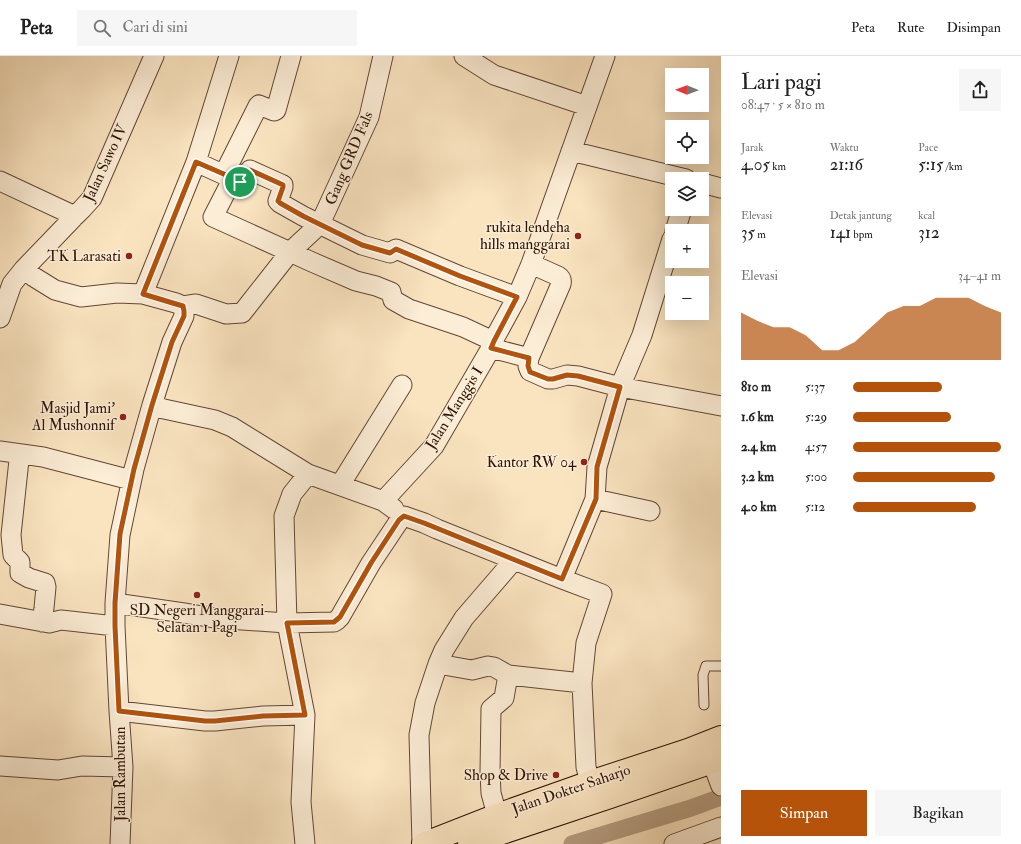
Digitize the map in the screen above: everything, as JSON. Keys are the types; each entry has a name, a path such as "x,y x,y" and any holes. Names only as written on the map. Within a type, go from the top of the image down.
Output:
{"main road":[{"name":"Jalan Dokter Saharjo","path":"422,844 497,814 688,750 721,737"},
{"name":"Jalan Dokter Saharjo","path":"469,844 595,802 718,772"}],"street":[{"name":"Jalan Sawo IV","path":"0,318 12,284 24,269 92,198 154,56"},
{"path":"143,294 196,162 229,56"},
{"path":"291,56 276,110 274,111 259,105 258,106 228,176 213,216 356,281 376,286 391,292 393,300 409,309 463,327 492,345 529,358"},
{"name":"Gang GRD Fals","path":"183,306 196,304 226,314 242,313 290,252 320,224 369,117 383,56"},
{"path":"464,56 494,75 587,106"},
{"name":"Jalan Manggis I","path":"383,501 434,446 492,345 517,297 531,264 605,56"},
{"path":"572,150 665,174"},
{"path":"196,162 241,182 250,170 283,185 278,201 280,203 362,245 390,253 396,249 460,276 517,297"},
{"path":"0,181 74,216"},
{"path":"709,185 721,188"},
{"path":"562,579 596,499 597,467 620,387 642,335 665,261"},
{"path":"531,264 560,277 562,284 529,358 528,366 530,372 548,379 567,375 578,376 620,387 721,406"},
{"path":"24,269 55,290 81,297 117,293 143,294 183,306"},
{"name":"Jalan Rambutan","path":"120,844 123,767 119,711 115,603 120,534 132,480 152,405 172,342 184,316 183,306"},
{"path":"340,485 402,385"},
{"path":"152,405 215,420 232,426 308,474 383,501 404,516 602,594 586,643 582,683 586,767 590,782"},
{"path":"0,451 43,457 132,480"},
{"path":"21,455 19,460 11,535 13,555 20,562 20,573 29,578 45,583 46,587 42,622"},
{"path":"305,844 301,802 305,715 287,623 284,516 292,494 308,474"},
{"path":"596,499 650,511"},
{"path":"115,603 214,618 287,623 334,622 340,617 371,563 399,520 404,516"},
{"path":"422,844 419,735 425,703 444,650 464,618 514,560"},
{"path":"0,614 49,623 62,620 115,626"},
{"path":"438,664 472,670 488,666 494,667 508,675 582,683"},
{"path":"497,814 491,792 491,709 504,698 508,675"},
{"path":"119,711 205,721 263,716 305,715"},
{"path":"0,766 58,770 82,766 123,767"},
{"path":"674,844 721,827"}],"lane":[{"path":"704,705 703,675 706,666 721,666"}],"waterway":[{"path":"572,844 691,808 721,797"}],"place":[{"name":"rukita lendeha hills manggarai","path":"578,236"},
{"name":"TK Larasati","path":"129,256"},
{"name":"Masjid Jami' Al Mushonnif","path":"123,417"},
{"name":"Kantor RW 04","path":"584,462"},
{"name":"SD Negeri Manggarai Selatan 1 Pagi","path":"197,595"},
{"name":"Shop & Drive","path":"556,775"}],"route":[{"path":"196,162 240,182 250,170 283,185 278,201 280,203 362,245 390,253 396,249 460,276 517,297 491,348 529,358 528,366 530,372 548,379 567,375 578,376 620,387 597,467 596,499 562,579 404,516 399,520 371,563 337,620 334,622 287,623 305,715 263,716 205,721 119,711 115,603 120,534 134,469 152,405 172,342 184,316 183,306 143,294 196,162"}]}
